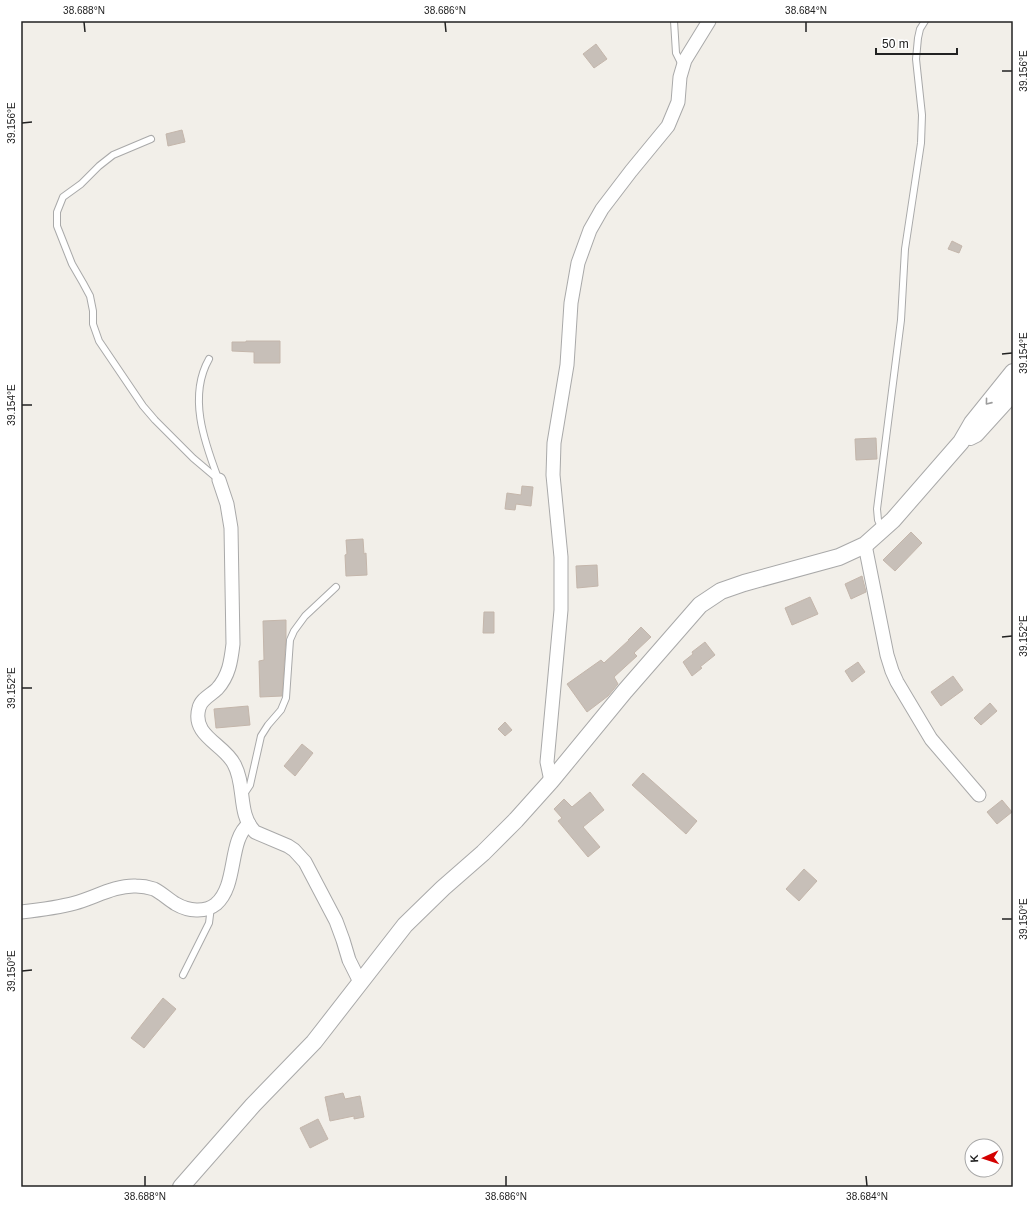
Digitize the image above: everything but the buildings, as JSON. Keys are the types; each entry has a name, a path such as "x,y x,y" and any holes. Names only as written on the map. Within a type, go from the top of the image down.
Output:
{"street":[{"path":"551,781 546,762 560,632 562,584 554,475 554,443 567,365 571,303 578,263 590,230 602,209 663,133 670,122 678,102 682,66 708,21"},
{"path":"181,1187 233,1127 314,1042 405,925 443,888 483,853 516,820 551,781 625,691 700,606 721,591 744,583 839,557 865,545 883,531 961,442 972,423 1013,372"},
{"path":"961,442 976,434 1013,393"},
{"path":"219,480 227,504 231,528 233,644 231,661 226,676 218,688 201,703 198,719 202,731 206,736 227,753 235,765 240,779 245,814 249,824 256,832 294,850 305,862 336,921 349,960 360,982"},
{"path":"865,545 887,656 897,682 931,739 979,795"},
{"path":"21,912 57,907 116,889 136,886 154,890 185,908 198,910 210,908 216,904 224,894 232,869 239,837 244,828 249,824"}],"lane":[{"path":"674,21 676,53 682,66"},
{"path":"883,531 878,520 876,509 901,320 903,276 908,229 921,144 922,115 916,59 920,29 925,21"},
{"path":"151,139 113,155 99,166 81,184 63,197 57,212 57,226 72,264 84,282 90,296 93,324 99,341 136,397 151,416 193,458 219,480"},
{"path":"208,359 199,384 198,400 207,446 219,480"},
{"path":"242,792 246,791 250,785 262,736 268,725 278,715 286,698 290,640 294,631 305,616 336,587"},
{"path":"183,975 209,923 210,908"}]}
